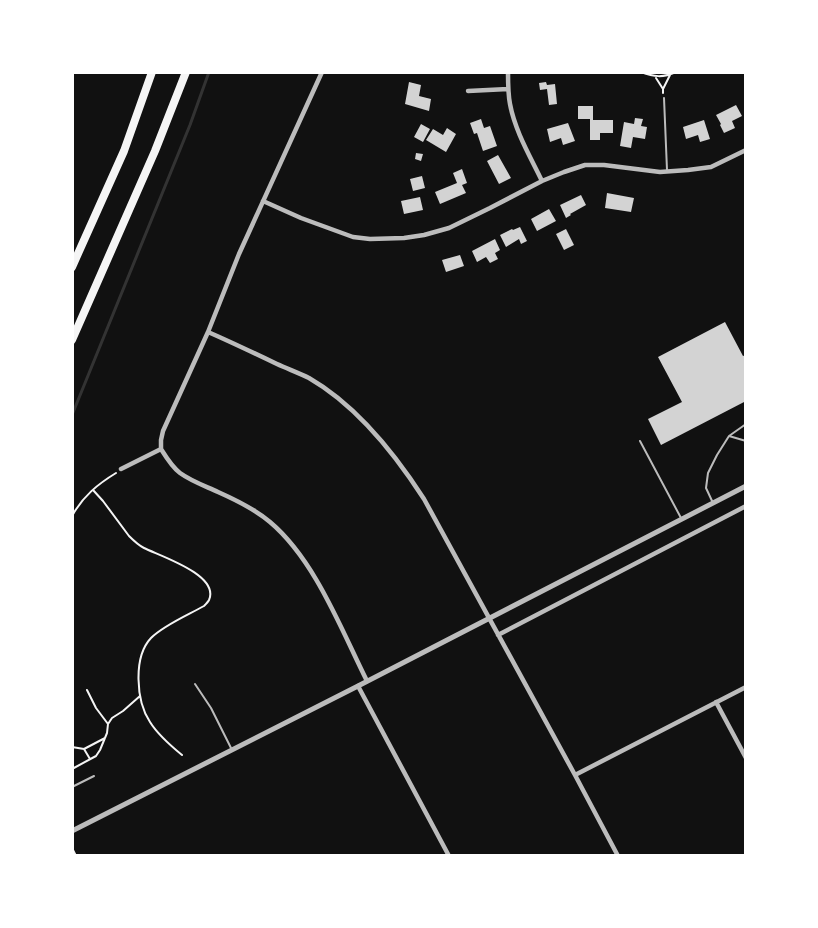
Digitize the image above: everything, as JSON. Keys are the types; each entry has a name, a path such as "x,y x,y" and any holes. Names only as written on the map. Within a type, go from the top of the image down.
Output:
{"highway":[{"path":"72,267 124,150 152,72"},
{"path":"72,340 156,151 186,72"}],"street":[{"path":"322,72 263,201 208,332 162,431 160,440 161,449 179,472 246,505 270,522 288,539 303,558 318,583 367,681"},
{"path":"508,72 510,106 516,126 542,181"},
{"path":"468,91 508,90"},
{"path":"263,201 300,218 353,237 370,239 404,238 449,228 542,181 585,165 667,172 711,167 746,150"},
{"path":"208,332 309,378 356,415 387,447 424,499 618,856"},
{"path":"121,469 161,449"},
{"path":"72,830 358,686 746,486"},
{"path":"498,635 746,506"},
{"path":"358,686 449,856"},
{"path":"575,775 746,687"},
{"path":"716,702 746,758"}],"lane":[{"path":"664,98 667,172"},
{"path":"713,503 706,488 708,473 730,436 746,424"},
{"path":"730,436 746,442"},
{"path":"640,441 682,519"},
{"path":"195,684 211,708 232,750"},
{"path":"72,787 94,776"}],"path":[{"path":"641,72 655,77 670,76 676,72"},
{"path":"663,89 670,76"},
{"path":"655,77 663,89 664,98"},
{"path":"72,516 92,490 121,469"},
{"path":"92,490 134,541 186,567 202,578 208,585 209,600 204,606 160,630 148,642 142,654 140,665 140,696 149,722 182,756"},
{"path":"87,690 96,708 108,724"},
{"path":"72,769 96,756 112,718 140,696"},
{"path":"72,747 84,749 105,738"},
{"path":"84,749 90,759"},
{"path":"72,848 76,856"}],"building":[{"path":"409,82 421,85 419,96 431,99 429,111 405,104"},
{"path":"546,82 547,85 555,84 557,104 549,105 547,89 540,90 539,83"},
{"path":"736,105 742,116 732,121 735,128 724,133 716,115"},
{"path":"578,106 593,106 593,120 613,120 613,133 600,133 600,140 590,140 590,119 578,119"},
{"path":"635,118 643,119 641,126 647,127 645,139 633,137 631,148 620,146 624,122 634,124"},
{"path":"481,119 484,128 490,126 497,146 483,151 477,133 474,134 470,123"},
{"path":"704,120 710,139 700,142 698,135 686,139 683,127"},
{"path":"568,123 575,141 563,145 561,138 550,142 547,129"},
{"path":"421,124 430,129 423,142 414,137"},
{"path":"447,128 456,134 446,152 426,140 433,129 443,135"},
{"path":"416,153 423,154 421,161 415,159"},
{"path":"498,155 511,178 499,184 487,161"},
{"path":"462,169 467,183 462,185 466,193 440,204 435,192 457,183 453,173"},
{"path":"422,176 425,188 413,191 410,179"},
{"path":"607,193 634,198 631,212 605,208"},
{"path":"581,195 586,205 566,218 560,205"},
{"path":"420,197 423,210 404,214 401,201"},
{"path":"549,209 556,221 537,231 531,219"},
{"path":"520,227 527,241 521,244 519,239 506,247 500,235"},
{"path":"566,229 574,245 564,250 556,234"},
{"path":"495,239 500,250 495,253 498,259 490,263 486,257 477,262 472,251"},
{"path":"460,255 464,266 446,272 442,260"},
{"path":"725,322 743,356 746,355 746,401 661,445 648,419 682,402 658,357"}],"waterway":[{"path":"72,415 190,125 209,72"}]}
